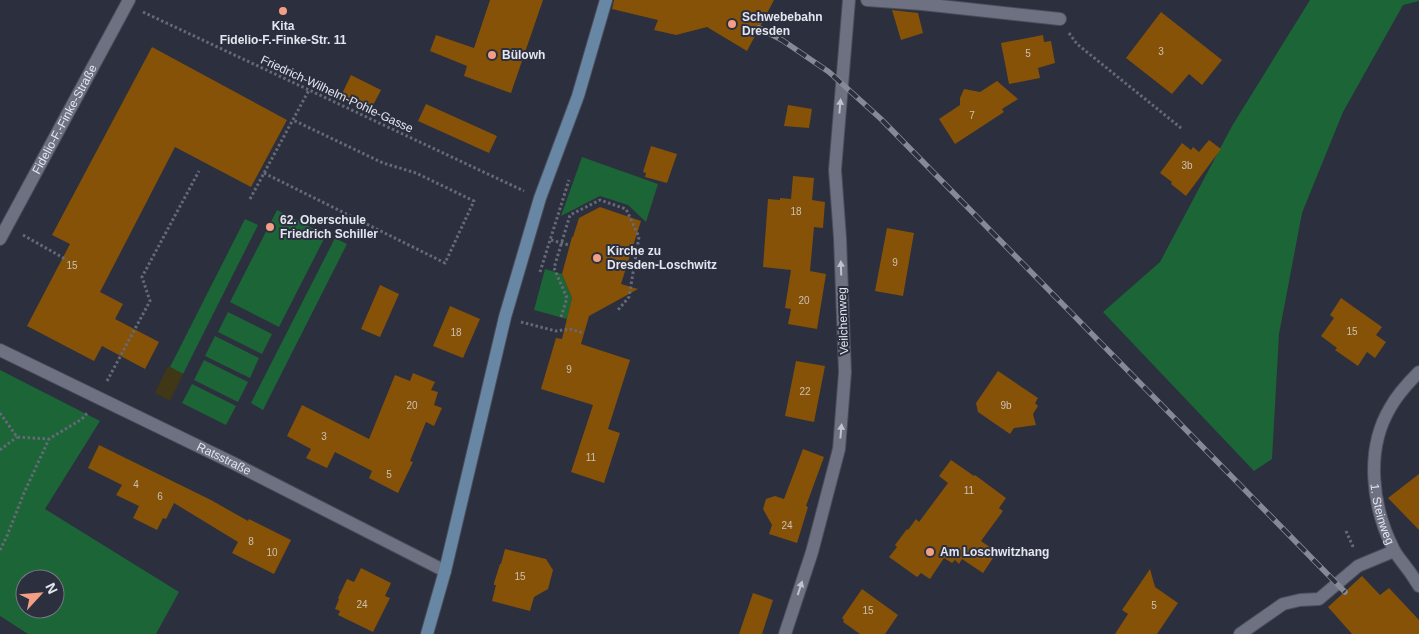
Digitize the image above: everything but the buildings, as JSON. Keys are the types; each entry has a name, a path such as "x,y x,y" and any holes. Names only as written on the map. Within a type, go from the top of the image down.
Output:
{"main road":[{"path":"427,634 445,571 505,317 540,198 578,96 606,0"}],"street":[{"name":"Veilchenweg","path":"785,634 812,552 839,449 845,372 840,238 835,170 849,0"},
{"path":"867,0 922,4 1063,23"},
{"name":"Fidelio-F.-Finke-Straße","path":"0,239 128,2"},
{"name":"Ratsstraße","path":"0,350 232,463 445,571"},
{"name":"1. Steinweg","path":"1240,634 1283,604 1300,600 1319,599 1358,566 1394,551 1381,518 1373,477 1377,440 1390,407 1419,372"},
{"path":"1394,551 1419,586"}],"path":[{"name":"Friedrich-Wilhelm-Pohle-Gasse","path":"128,2 309,90 540,198"},
{"path":"1063,23 1078,44 1181,128"},
{"path":"250,199 309,90"},
{"path":"264,173 445,263 474,201 416,172 383,163 293,120"},
{"path":"0,450 17,437 49,438 82,419 98,399 150,301 142,277 199,172"},
{"path":"569,245 551,240 570,177"},
{"path":"561,317 567,298 554,268 570,216 600,200 626,209 639,237 629,297 618,310"},
{"path":"612,211 614,205"},
{"path":"7,226 67,260"},
{"path":"524,322 556,331 570,328 584,333"},
{"path":"0,412 17,437"},
{"path":"0,550 49,438"},
{"path":"1346,531 1355,551 1360,551"}],"green space":[{"path":"1310,0 1419,1 1403,5 1343,112 1302,213 1279,334 1272,459 1254,471 1103,312 1160,262 1232,126"},
{"path":"582,157 658,184 646,222 628,205 600,196 561,216"},
{"path":"277,210 326,235 279,327 230,302"},
{"path":"245,219 258,225 183,374 170,367"},
{"path":"335,238 347,244 263,410 251,403"},
{"path":"545,269 562,274 572,298 567,319 534,310"},
{"path":"228,312 272,334 262,354 218,332"},
{"path":"215,336 259,358 250,378 205,356"},
{"path":"204,360 248,382 238,402 194,380"},
{"path":"0,370 100,421 45,509 179,592 156,634 28,634 0,616"},
{"path":"192,384 236,406 226,425 182,403"}],"sand":[{"path":"168,366 183,374 170,401 155,393"}],"railway":[{"path":"759,28 782,40 829,72 881,119 1345,592"}],"place":[{"name":"Kita Fidelio-F.-Finke-Str. 11","path":"283,11"},
{"name":"Schwebebahn Dresden","path":"732,24"},
{"name":"Bülowh","path":"492,55"},
{"name":"62. Oberschule Friedrich Schiller","path":"270,227"},
{"name":"Kirche zu Dresden-Loschwitz","path":"597,258"},
{"name":"Am Loschwitzhang","path":"930,552"}]}
